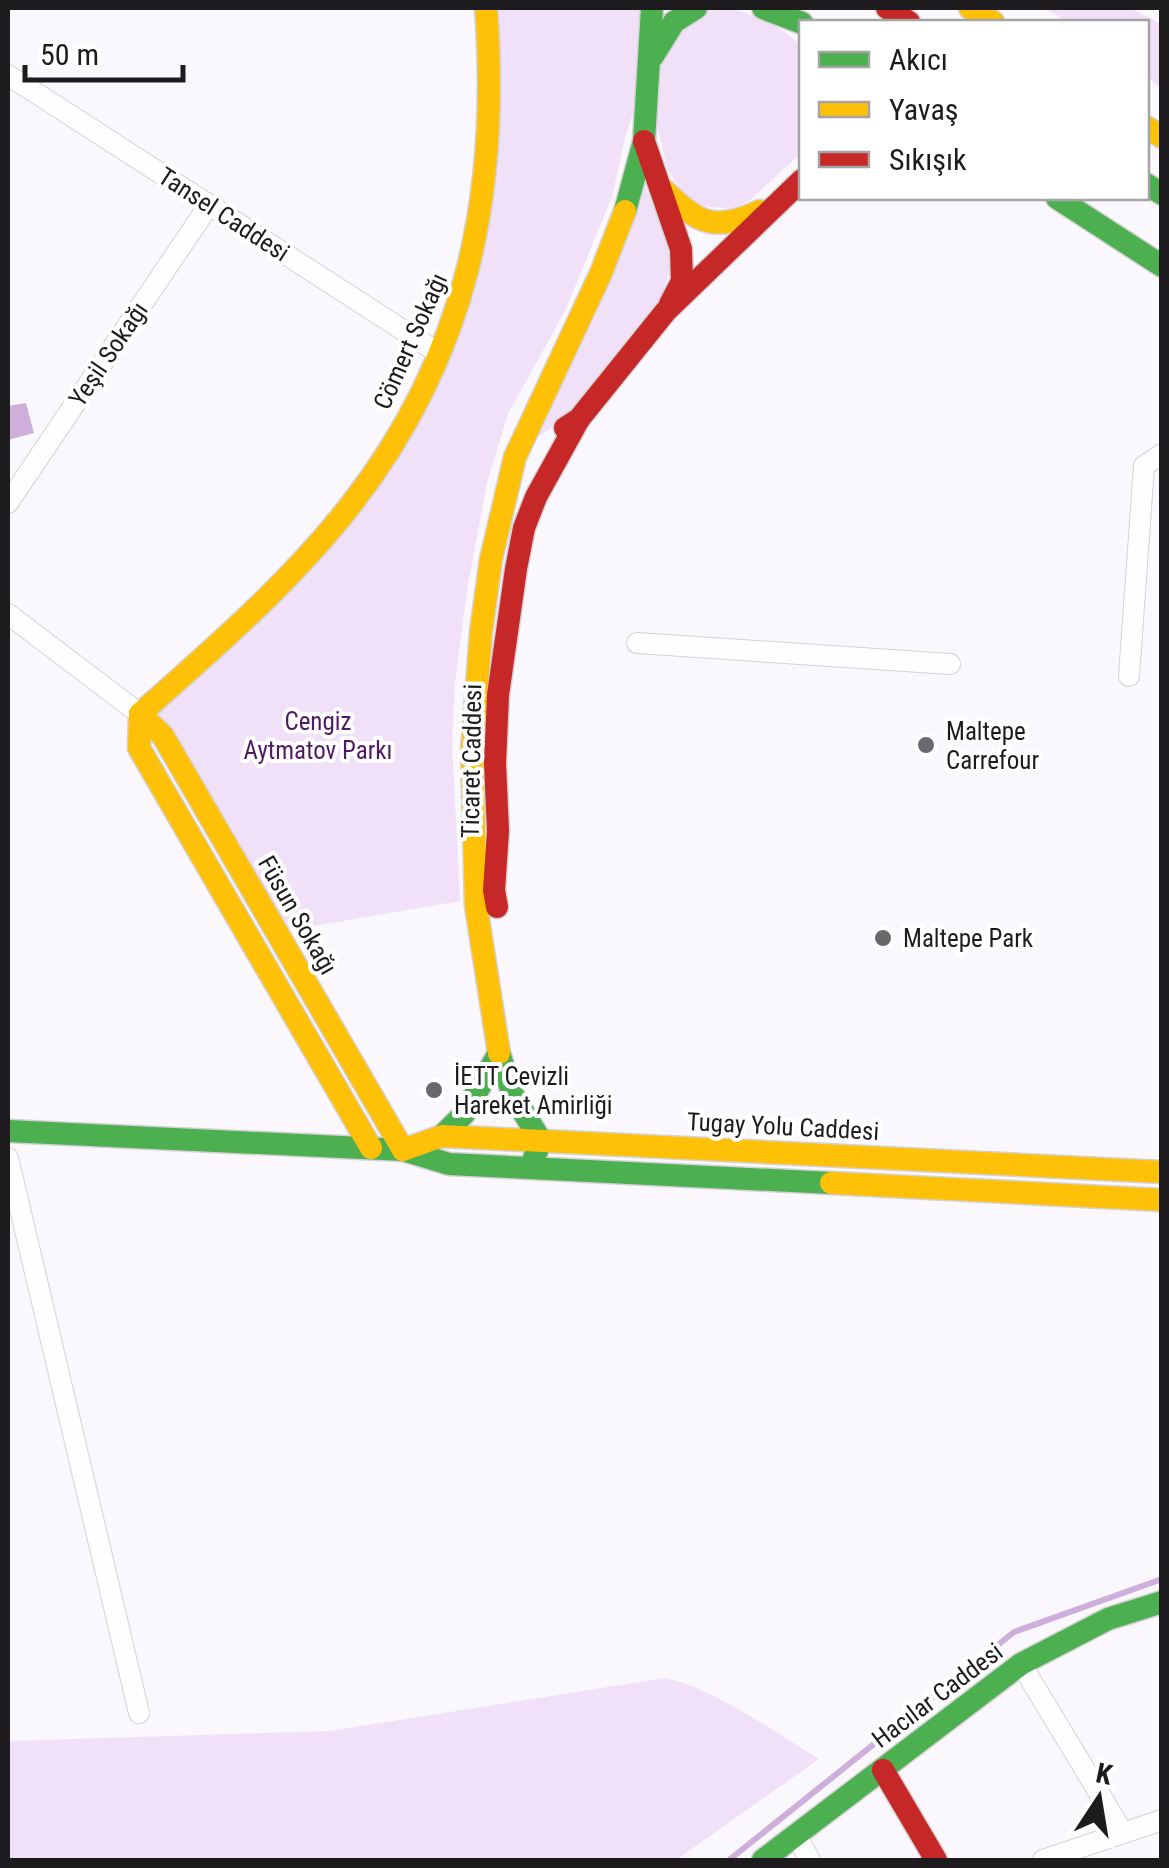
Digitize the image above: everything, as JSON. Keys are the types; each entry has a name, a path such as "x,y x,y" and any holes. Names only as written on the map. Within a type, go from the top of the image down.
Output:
{"main road":[{"name":"Cömert Sokağı","path":"140,714 297,568 353,504 413,412 440,354 474,256 488,172 490,46 486,8"},
{"name":"Ticaret Caddesi","path":"498,1053 476,906 472,751 491,559 515,457 601,274 628,205 644,141 652,8"},
{"path":"648,63 674,22 696,8"},
{"path":"763,8 799,22"},
{"name":"Ticaret Caddesi","path":"644,141 681,248 682,281 666,311"},
{"name":"Ticaret Caddesi","path":"529,1118 494,890 498,695 524,528 536,497 580,419 666,311 799,183"},
{"name":"Ticaret Caddesi","path":"663,189 692,216 722,226 739,222 776,202"},
{"path":"1060,200 1162,266"},
{"name":"Ticaret Caddesi","path":"515,457 580,419"},
{"path":"140,714 139,748 371,1148"},
{"name":"Füsun Sokağı","path":"140,714 163,736 404,1150"},
{"path":"498,1053 513,1095 540,1141 531,1167"},
{"path":"442,1136 464,1114 498,1053"},
{"path":"498,1053 516,1141 531,1167"},
{"path":"529,1118 640,1146"},
{"name":"Tugay Yolu Caddesi","path":"8,1131 404,1150 449,1164 1162,1200"},
{"name":"Tugay Yolu Caddesi","path":"404,1150 442,1136 1162,1172"},
{"name":"Hacılar Caddesi","path":"762,1860 1021,1664 1108,1619 1162,1602"},
{"path":"883,1770 936,1860"}],"street":[{"name":"Tansel Caddesi","path":"8,75 440,354"},
{"name":"Yeşil Sokağı","path":"8,503 210,205"},
{"path":"1129,676 1144,466 1162,454"},
{"name":"Füsun Sokağı","path":"8,614 140,714"},
{"path":"637,643 950,664"},
{"path":"8,1158 138,1713"},
{"path":"1021,1664 1122,1831"},
{"path":"1042,1860 1162,1820"},
{"path":"796,1836 810,1860"}],"green space":[{"name":"Cengiz Aytmatov Parkı","path":"486,8 647,8 649,63 625,138 612,197 565,311 508,414 488,479 455,682 452,742 460,901 303,928 274,929 140,714 353,503 468,289"},
{"path":"712,8 737,10 760,18 799,44 799,155 750,200 733,209 701,206 681,191 667,168 656,120 660,68 691,18"},
{"path":"1045,8 1131,8 1161,24 1161,88 1149,79 1149,20 1064,20"},
{"path":"644,183 673,259 662,297 572,414 533,440"},
{"path":"665,1678 722,1700 819,1759 676,1860 8,1860 8,1741 330,1731"}],"shaded area":[{"path":"26,403 34,433 8,440 8,406"}],"waterway":[{"path":"729,1860 1014,1632 1162,1579"}],"traffic: fast":[{"path":"625,211 644,141 652,8"},
{"path":"653,56 674,22 696,8"},
{"path":"763,8 799,22"},
{"path":"1149,186 1162,194"},
{"path":"1060,200 1162,266"},
{"path":"499,1053 513,1095 541,1141 534,1158"},
{"path":"442,1136 464,1114 499,1053"},
{"path":"8,1131 403,1150 449,1164 831,1183"},
{"path":"763,1860 1021,1664 1108,1619 1162,1602"}],"traffic: slow":[{"path":"140,714 250,615 326,535 390,449 423,391 448,332 467,271 480,208 487,144 486,8"},
{"path":"970,8 990,20"},
{"path":"1149,129 1162,137"},
{"path":"665,191 688,211 708,221 731,221 760,211"},
{"path":"499,1053 476,906 472,751 491,559 515,457 601,273 625,211"},
{"path":"140,714 163,736 403,1150"},
{"path":"140,714 139,748 371,1148"},
{"path":"403,1150 442,1136 1162,1172"},
{"path":"831,1183 1162,1200"}],"traffic: jam":[{"path":"887,8 906,20"},
{"path":"644,141 681,249 682,281 670,304"},
{"path":"565,428 579,419 666,311 799,183"},
{"path":"497,907 494,890 498,695 516,569 524,528 536,497 579,419"},
{"path":"883,1770 936,1860"}],"place":[{"name":"Maltepe Carrefour","path":"926,745"},
{"name":"Maltepe Park","path":"883,938"},
{"name":"İETT Cevizli Hareket Amirliği","path":"434,1090"}]}
